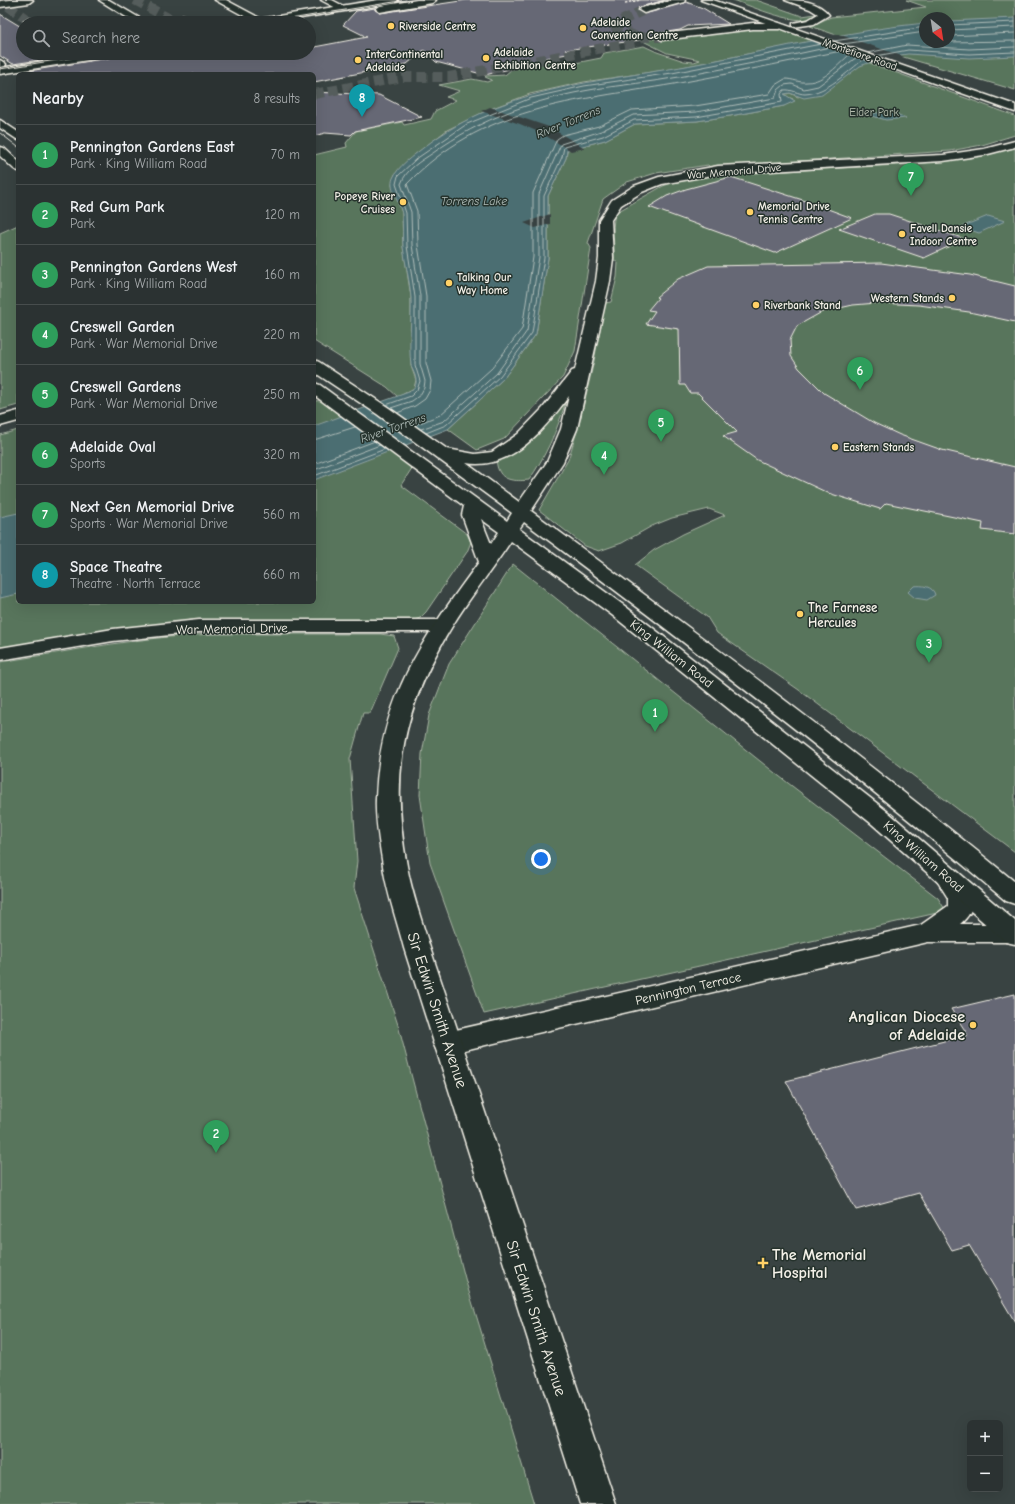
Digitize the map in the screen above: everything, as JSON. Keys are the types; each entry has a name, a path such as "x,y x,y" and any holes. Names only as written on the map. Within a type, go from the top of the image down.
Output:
{"main road":[{"path":"4,5 29,0"},
{"path":"103,0 130,16"},
{"path":"219,0 247,16"},
{"path":"324,0 353,13"},
{"path":"294,16 394,0"},
{"path":"316,19 432,0"},
{"path":"644,10 681,0"},
{"path":"705,0 756,22"},
{"name":"Montefiore Road","path":"722,0 1015,98"},
{"path":"789,0 818,10 824,15 811,22 796,25"},
{"path":"126,14 139,12"},
{"path":"662,37 756,22"},
{"name":"Montefiore Road","path":"756,22 779,26 1015,109"},
{"path":"0,66 32,60"},
{"path":"0,66 52,60"},
{"path":"0,123 16,135"},
{"name":"War Memorial Drive","path":"515,521 555,462 563,444 584,366 603,281 606,258 606,220 616,203 638,190 668,179 705,172 943,158 984,152 1015,144"},
{"path":"0,150 16,164"},
{"name":"King William Road","path":"316,366 441,452 515,521 619,611 880,818 952,880 1014,926"},
{"path":"441,452 478,460 492,458 503,453 530,431 558,400 584,366"},
{"name":"King William Road","path":"316,389 473,503 515,521 790,712 1015,895"},
{"path":"0,421 16,417"},
{"path":"473,503 471,515 488,562"},
{"name":"Sir Edwin Smith Avenue","path":"515,521 488,562 442,626 418,668 401,710 390,755 387,802 395,867 417,948 598,1504"},
{"name":"War Memorial Drive","path":"0,654 113,635 199,626 442,626"},
{"name":"Pennington Terrace","path":"928,932 957,912 962,902 952,880"},
{"name":"Pennington Terrace","path":"447,1043 928,932 1014,926"}],"green space":[{"path":"733,0 756,0 802,16 816,14 810,18 801,20 789,18 763,11"},
{"path":"906,0 1015,0 1015,90 883,51 810,26 831,17 926,7"},
{"path":"775,25 819,40 672,69 584,82 530,94 490,109 447,130 413,156 395,174 392,185 402,213 403,246 411,297 411,366 416,380 414,388 398,397 387,387 316,342 316,155 347,147 346,143 356,131 402,122 404,125 431,119 435,111 456,100 446,97 460,91 439,85 472,79 487,82 492,80 485,77 486,76 505,75 512,69 553,61 565,65 601,58 604,53 644,46 684,61 694,62 700,60 667,53 641,40"},
{"name":"Elder Park","path":"867,62 1015,116 1015,135 982,145 950,151 710,167 708,165 656,173 627,182 603,199 588,243 591,248 575,351 563,377 504,439 477,450 448,429 504,378 536,334 548,258 548,196 566,158 567,150 605,140 635,124 697,121 784,106 793,99 783,95 790,93 798,97"},
{"path":"1015,148 1015,852 799,690 717,633 707,617 635,565 654,550 683,534 725,515 709,509 672,518 652,526 622,543 599,551 585,546 539,510 568,460 579,425 594,361 605,303 611,302 617,277 618,263 614,260 613,226 615,213 663,186 677,181 710,175 917,164 983,155"},
{"path":"16,226 16,406 0,410 0,233"},
{"path":"331,400 416,462 401,485 467,534 471,542 467,552 426,612 420,618 411,621 219,622 0,649 0,435 16,431 16,604 316,604 316,401"},
{"path":"560,403 565,404 554,434 529,480 512,480 501,475 496,461 515,453"},
{"path":"513,564 775,773 938,898 946,911 484,1014 430,863 420,795 422,754 429,715 449,664"},
{"path":"380,634 394,636 398,648 370,713 363,713 350,759 357,861 354,888 398,1025 466,1282 534,1504 0,1504 0,662 135,641 189,635"}],"water":[{"name":"Torrens Lake","path":"1015,18 1015,56 969,58 908,54 885,57 860,66 822,95 804,98 790,93 784,94 795,101 784,106 697,121 635,124 605,140 567,150 566,158 548,196 548,258 536,334 504,378 448,429 316,479 316,425 409,392 415,386 416,378 411,365 410,357 410,285 403,247 402,215 393,192 392,183 398,169 423,148 455,126 489,110 524,97 596,81 670,69 843,35 919,24 919,48 955,48 955,21"},
{"path":"876,113 894,113 906,118 886,120 869,115"},
{"path":"988,216 1005,221 979,233 961,227"},
{"path":"16,513 16,594 0,598 0,517"},
{"path":"914,586 924,586 930,588 935,595 927,600 915,598 908,592"}],"pier":[{"path":"838,34 905,57 874,62 809,40"},
{"path":"490,107 549,127 585,148 571,151 541,133 520,124 481,111"},
{"path":"550,214 550,224 535,228 524,223"}],"building":[{"path":"467,0 665,0 640,7 638,10 644,14 686,2 703,8 729,24 688,26 680,30 661,33 656,36 656,38 565,50 572,53 541,59 542,61 485,75 436,62 424,50 407,64 316,82 316,72 23,72 96,60 316,60 316,47 367,37 343,25 356,11 375,8 375,10 380,13"},
{"path":"0,14 16,24 16,60 39,60 13,64 0,56"},
{"path":"316,92 379,95 422,117 355,131 351,135 325,133 316,135"},
{"name":"Memorial Drive Tennis Centre","path":"731,177 809,202 852,218 775,253 649,207 667,196 686,189"},
{"name":"Favell Dansie Indoor Centre","path":"875,214 889,214 965,239 924,258 839,229"},
{"path":"881,263 970,275 1015,286 1015,322 969,312 919,305 877,303 853,305 822,312 797,326 790,340 791,356 799,368 824,393 874,423 900,435 942,450 1015,467 1015,534 982,530 983,523 886,503 880,509 828,493 757,460 723,436 737,432 698,393 690,393 685,385 680,385 679,329 646,324 655,311 648,310 658,298 656,297 678,279 708,266"},
{"path":"1015,994 1015,1322 969,1245 952,1250 919,1193 856,1210 786,1081 968,1035 951,1009"}],"tunnel":[{"path":"135,0 164,16"},
{"path":"8,6 22,16"},
{"path":"641,37 637,37 616,28 621,21 644,10"},
{"path":"316,94 403,77 449,77 635,42 641,37"},
{"path":"641,37 662,37"}],"tram line":[{"path":"309,16 406,0"},
{"path":"0,69 57,60"},
{"path":"0,133 16,145"}],"railway":[{"path":"625,3 641,0"},
{"path":"638,8 671,0"}],"place":[{"name":"Riverside Centre","path":"391,26"},
{"name":"Adelaide Convention Centre","path":"583,28"},
{"name":"Adelaide Exhibition Centre","path":"486,58"},
{"name":"InterContinental Adelaide","path":"358,60"},
{"name":"Space Theatre","path":"362,117"},
{"name":"Next Gen Memorial Drive","path":"911,196"},
{"name":"Popeye River Cruises","path":"403,202"},
{"name":"Memorial Drive Tennis Centre","path":"750,212"},
{"name":"Favell Dansie Indoor Centre","path":"902,234"},
{"name":"Talking Our Way Home","path":"449,283"},
{"name":"Western Stands","path":"952,298"},
{"name":"Riverbank Stand","path":"756,305"},
{"name":"Adelaide Oval","path":"860,390"},
{"name":"Creswell Gardens","path":"661,442"},
{"name":"Eastern Stands","path":"835,447"},
{"name":"Creswell Garden","path":"604,475"},
{"name":"The Farnese Hercules","path":"800,614"},
{"name":"Pennington Gardens West","path":"929,663"},
{"name":"Pennington Gardens East","path":"655,732"},
{"name":"Anglican Diocese of Adelaide","path":"973,1025"},
{"name":"Red Gum Park","path":"216,1153"},
{"name":"The Memorial Hospital","path":"763,1263"}],"water label":[{"name":"River Torrens","path":"568,122"},
{"name":"River Torrens","path":"393,428"}]}
